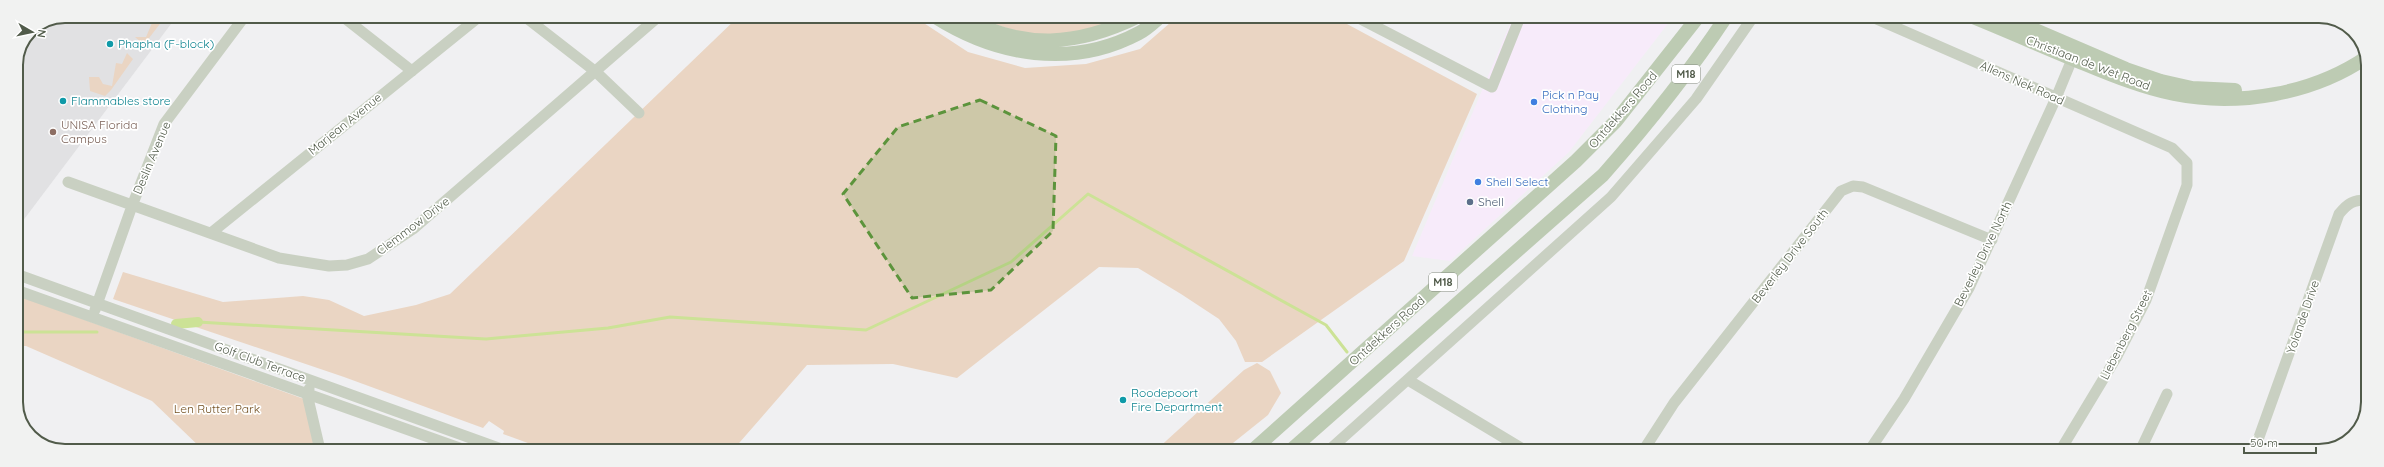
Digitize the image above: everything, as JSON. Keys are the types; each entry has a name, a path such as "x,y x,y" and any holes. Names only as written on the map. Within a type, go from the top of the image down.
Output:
{"main road":[{"path":"946,23 965,34 997,47 1012,51 1053,54 1106,46 1140,33 1152,23"},
{"path":"977,23 998,33 1020,38 1056,40 1091,36 1111,30 1125,23"},
{"path":"1677,45 1688,23"},
{"name":"Ontdekkers Road","path":"1260,444 1576,161 1616,121 1694,23"},
{"name":"Ontdekkers Road","path":"1298,444 1603,175 1644,129 1704,50 1722,23"},
{"path":"1644,129 1673,101 1732,23"},
{"name":"Christiaan de Wet Road","path":"1990,23 2074,53 2161,81 2192,88 2237,90 2278,86 2304,78 2338,64 2359,53"},
{"name":"Christiaan de Wet Road","path":"2016,23 2136,84 2174,94 2214,99 2264,96 2289,91 2328,77 2361,61"}],"street":[{"name":"Deslin Avenue","path":"93,318 132,206 164,124 240,23"},
{"path":"351,23 412,71"},
{"name":"Marjean Avenue","path":"211,233 471,23"},
{"path":"533,23 596,72 639,113"},
{"name":"Clemmow Drive","path":"68,182 268,255 306,264 338,266 368,259 413,229 596,72 650,23"},
{"path":"1370,23 1492,87 1518,23"},
{"path":"1336,444 1611,197 1696,99 1749,23"},
{"name":"Allens Nek Road","path":"1886,23 2172,148"},
{"name":"Beverley Drive North","path":"1873,444 1938,343 1969,288 2056,98 2074,53"},
{"name":"Liebenberg Street","path":"2066,444 2116,358 2151,286 2183,199 2188,173 2184,158 2172,148"},
{"name":"Beverley Drive South","path":"1648,444 1674,404 1841,191 1854,186 1863,187 1992,240"},
{"name":"Yolande Drive","path":"2257,444 2339,214 2347,203 2361,200"},
{"name":"Golf Club Terrace","path":"23,277 312,381 476,444"},
{"name":"Golf Club Terrace","path":"23,293 448,444"},
{"path":"1408,380 1512,444"},
{"path":"312,381 307,394 319,444"},
{"path":"2143,444 2167,394"}],"highlighted area":[{"path":"980,100 1056,136 1053,231 991,290 912,298 843,194 898,127"}],"shaded area":[{"name":"UNISA Florida Campus","path":"65,23 172,23 23,221 23,65 26,49 35,35 49,26"},
{"path":"1510,23 1668,23 1569,152 1450,261 1412,256"}],"green space":[{"path":"152,23 161,23 143,44 135,37 146,37"},
{"path":"732,23 924,23 968,52 1025,68 1086,64 1140,49 1170,23 1345,23 1477,94 1404,261 1262,362 1245,362 1236,341 1219,319 1138,268 1099,267 957,378 893,364 807,365 738,444 530,444 503,434 504,431 489,421 483,428 344,377 113,299 123,272 223,302 303,296 329,300 364,316 416,305 450,294"},
{"path":"992,23 1110,23 1094,30 1063,36 1033,34"},
{"path":"127,53 133,59 111,90 105,96 90,91 89,77 99,77 103,84 112,86 116,63 122,64"},
{"name":"Len Rutter Park","path":"23,298 304,399 315,444 197,444 152,401 23,346"},
{"path":"1257,363 1270,371 1281,393 1268,415 1232,444 1163,444 1244,370"}],"waterway":[{"path":"198,322 486,339 608,328 670,317 866,330 1011,262 1088,194 1326,325 1347,352"},
{"path":"176,324 198,322"},
{"path":"23,332 97,332"}],"place":[{"name":"Phapha (F-block)","path":"110,44"},
{"name":"Flammables store","path":"63,101"},
{"name":"Pick n Pay Clothing","path":"1534,102"},
{"name":"UNISA Florida Campus","path":"53,132"},
{"name":"Shell Select","path":"1478,182"},
{"name":"Shell","path":"1470,202"},
{"name":"Roodepoort Fire Department","path":"1123,400"}]}
